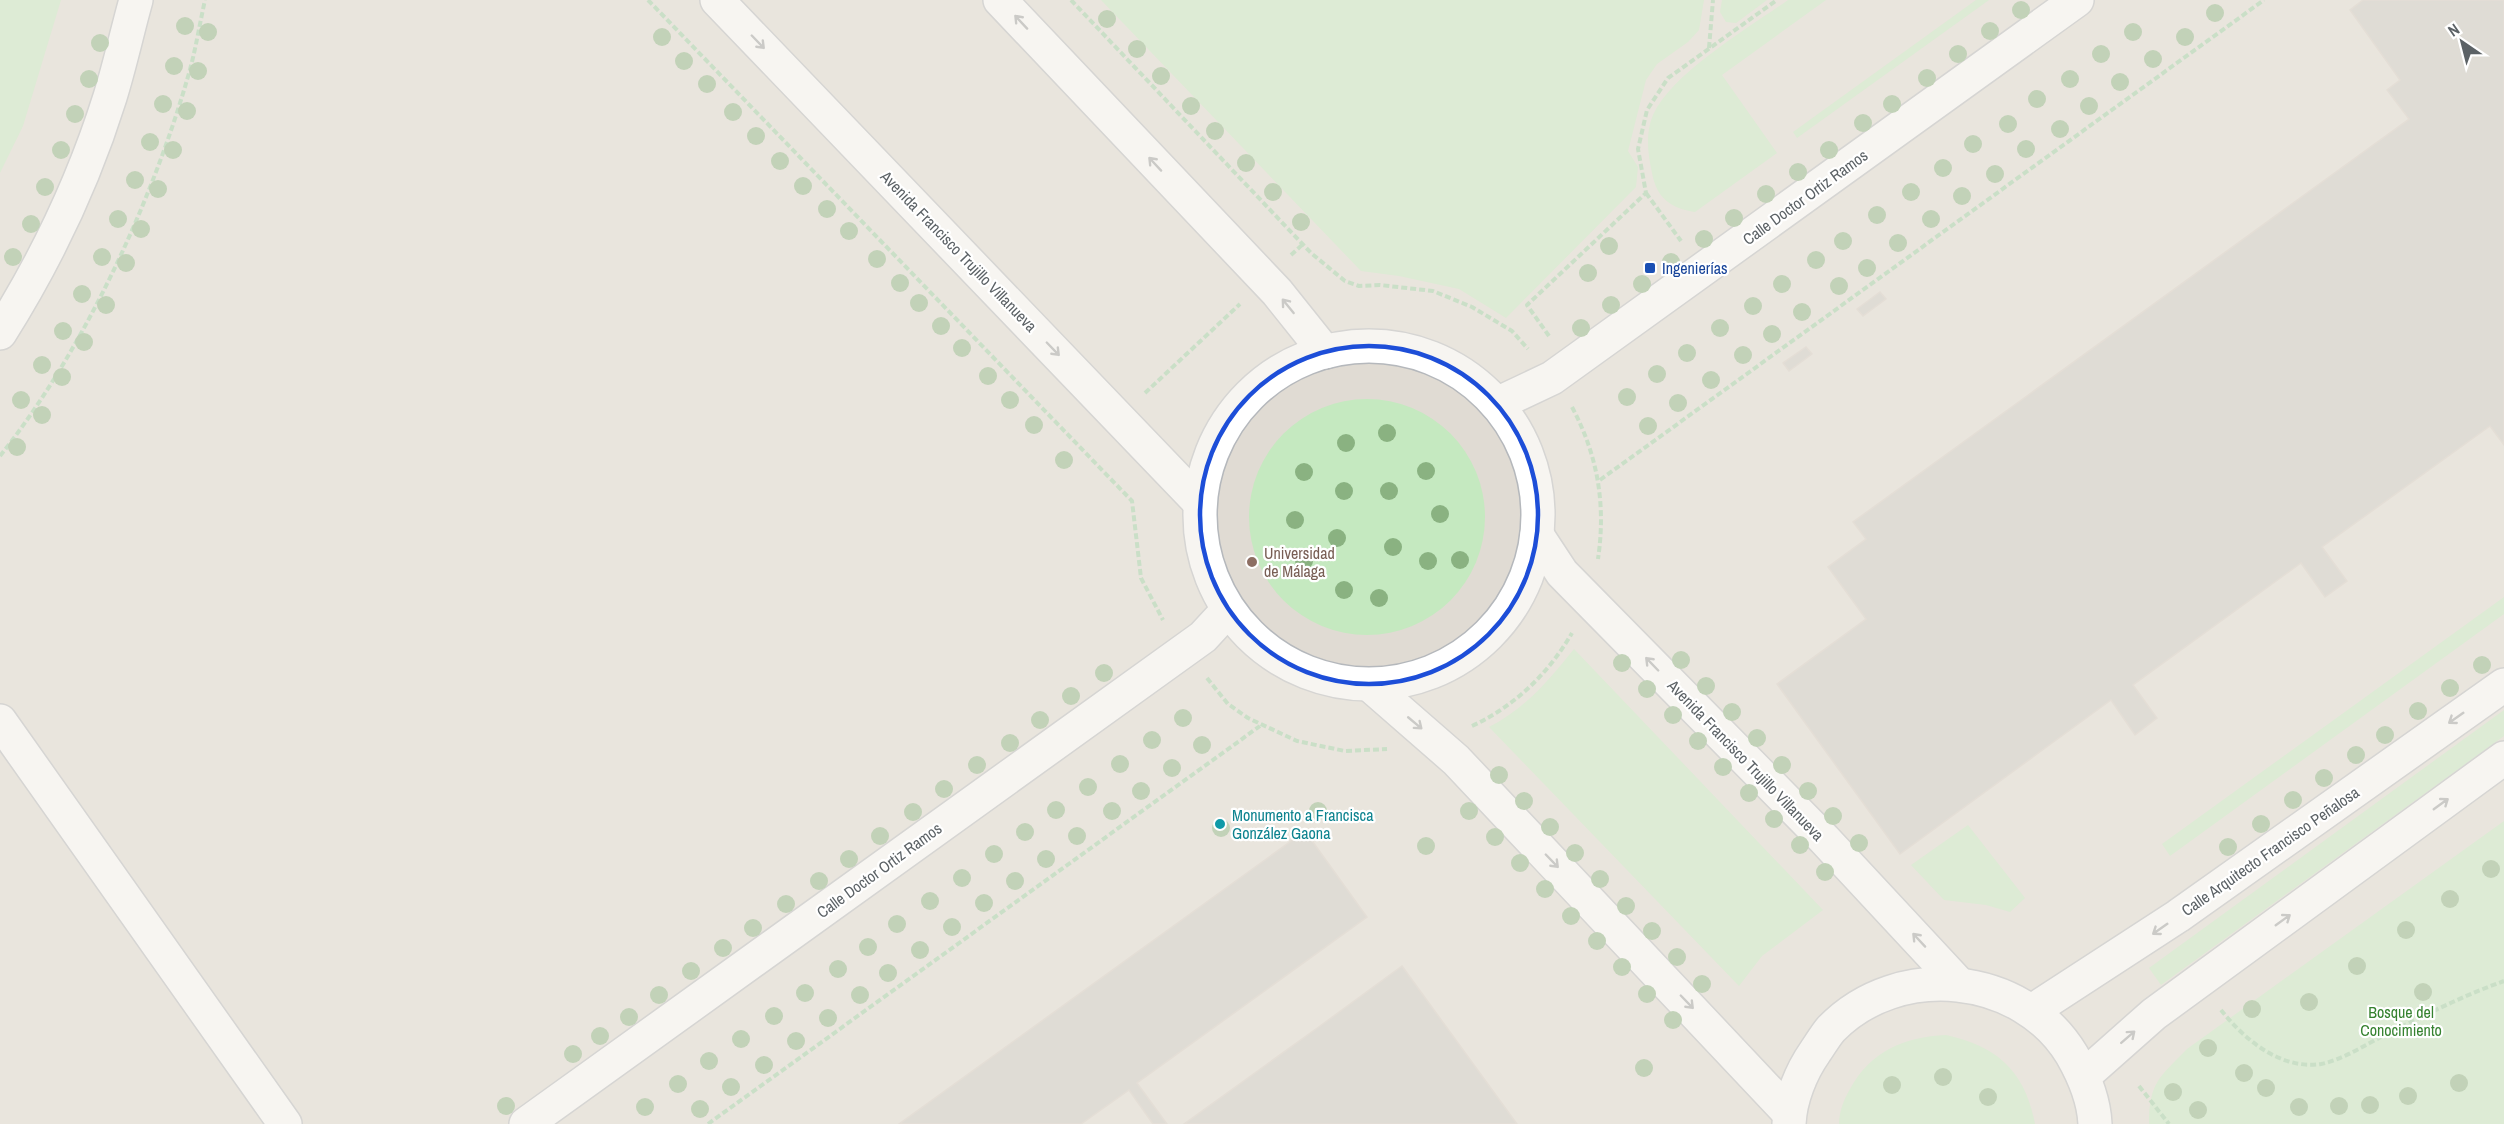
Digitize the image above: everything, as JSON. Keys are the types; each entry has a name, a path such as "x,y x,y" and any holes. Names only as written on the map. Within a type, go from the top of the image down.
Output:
{"street":[{"path":"0,333 29,287 74,194 110,98 136,0"},
{"name":"Avenida Francisco Trujillo Villanueva","path":"717,0 1199,502"},
{"path":"1000,0 1265,280 1325,352"},
{"name":"Calle Doctor Ortiz Ramos","path":"1497,404 1552,378 2078,0"},
{"path":"1372,346 1419,353 1462,373 1497,404 1523,444 1536,488 1537,535 1524,582 1499,624 1463,657 1418,678 1370,685 1315,677 1266,651 1227,611 1204,559 1199,502 1212,452 1238,407 1278,373 1325,352 1372,346"},
{"name":"Avenida Francisco Trujillo Villanueva","path":"1537,535 1562,573 1824,839 1958,983"},
{"name":"Calle Doctor Ortiz Ramos","path":"526,1124 1203,637 1227,611"},
{"path":"1370,685 1435,740 1789,1118"},
{"name":"Calle Arquitecto Francisco Peñalosa","path":"2032,1011 2114,960 2178,916 2504,685"},
{"path":"0,721 285,1124"},
{"path":"2084,1076 2154,1014 2504,758"},
{"path":"1789,1118 1804,1068 1831,1030 1868,1001 1912,986 1958,983 1997,992 2032,1011 2063,1040 2084,1076 2095,1124"}],"path":[{"path":"0,456 68,356 119,257 155,171 187,80 205,0"},
{"path":"648,0 1132,501 1141,578 1159,614 1184,650 1228,704 1260,726 1297,741 1345,751 1395,749 1435,740 1491,717 1525,693 1558,657 1575,628 1584,596 1597,572 1602,539 1600,480 1592,449 1573,408 1552,378 1512,331 1472,307 1433,291 1380,285 1359,286 1345,281 1303,244 1071,0"},
{"path":"1709,48 1713,0"},
{"path":"1681,241 1646,193 1638,149 1647,110 1668,78 1777,0"},
{"path":"1600,480 2264,0"},
{"path":"1550,336 1527,305 1646,193"},
{"path":"1082,449 1303,244"},
{"path":"708,1124 1260,726"},
{"path":"2221,1010 2257,1048 2289,1061 2321,1064 2356,1050 2467,994 2504,981"},
{"path":"2139,1086 2169,1124"}],"highlighted area":[{"path":"1372,346 1419,353 1462,373 1497,404 1523,444 1536,488 1537,535 1524,582 1499,624 1463,657 1418,678 1370,685 1315,677 1266,651 1227,611 1204,559 1199,502 1212,452 1238,407 1278,373 1325,352"}],"shaded area":[{"name":"Universidad de Málaga","path":"0,0 2504,0 2504,1124 0,1124"}],"green space":[{"path":"0,0 61,0 23,126 0,173"},
{"path":"1101,0 1704,0 1699,30 1688,42 1657,64 1646,80 1628,151 1638,167 1636,187 1506,318 1459,289 1399,276 1361,271"},
{"path":"1722,0 1767,0 1736,23 1726,22 1720,12"},
{"path":"1788,0 1826,0 1722,75 1777,153 1695,212 1672,205 1657,190 1652,173 1648,137 1653,115 1663,99 1694,67"},
{"path":"1976,0 1989,0 1797,138 1793,132"},
{"path":"1367,399 1390,401 1423,413 1442,426 1458,442 1471,461 1480,483 1485,517 1483,540 1471,573 1458,592 1442,608 1423,621 1401,630 1367,635 1344,633 1311,621 1292,608 1276,592 1263,573 1254,551 1249,517 1251,494 1263,461 1276,442 1292,426 1311,413 1333,404"},
{"path":"2504,597 2504,614 2170,856 2162,844"},
{"path":"1574,649 1823,910 1762,956 1739,986 1489,727 1525,703 1546,683"},
{"path":"2504,710 2504,736 2161,985 2149,968"},
{"name":"Bosque del Conocimiento","path":"2504,821 2504,1124 2149,1124 2151,1098 2158,1081 2187,1049"},
{"path":"1968,825 2025,898 2010,912 1986,905 1944,900 1911,865"},
{"path":"1946,1035 1980,1046 2006,1064 2024,1089 2035,1124 1839,1124 1846,1097 1858,1076 1868,1065 1890,1048 1903,1043"}],"building":[{"path":"2363,0 2504,0 2504,445 2490,426 2322,547 2347,581 2325,597 2301,563 2133,685 2157,718 2135,735 2111,700 1900,854 1777,684 1866,619 1828,567 1866,539 1853,522 2409,119 2387,90 2400,80 2350,10"},
{"path":"1880,292 1886,299 1863,316 1857,309"},
{"path":"1806,347 1812,354 1789,371 1783,363"},
{"path":"1305,831 1367,917 1137,1083 1167,1124 1153,1124 1129,1090 1081,1124 899,1124"},
{"path":"1402,966 1517,1124 1184,1124 1320,1026"}],"place":[{"name":"Ingenierías","path":"1650,268"},
{"name":"Universidad de Málaga","path":"1252,562"},
{"name":"Monumento a Francisca González Gaona","path":"1220,824"}]}
